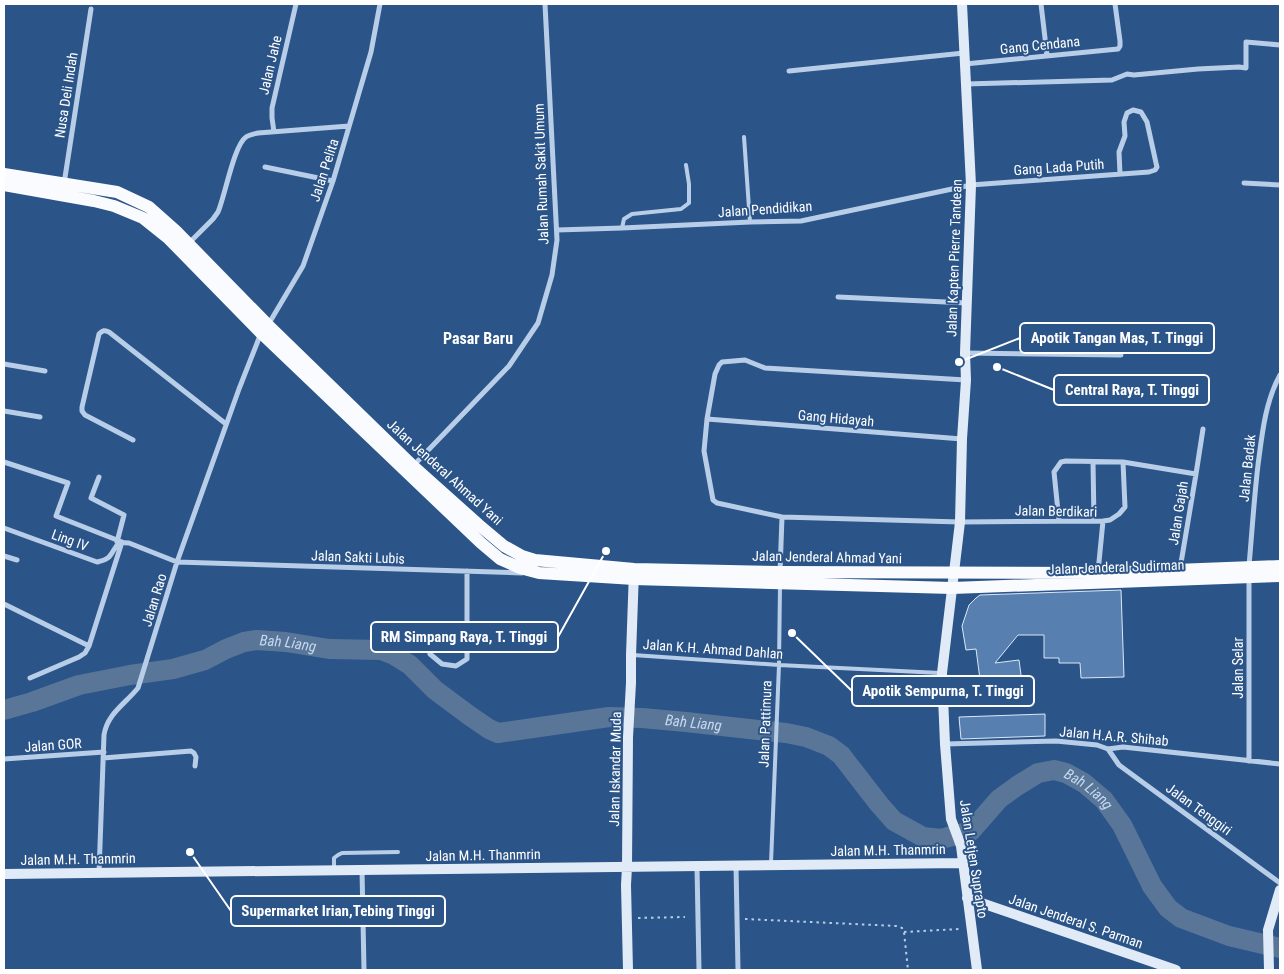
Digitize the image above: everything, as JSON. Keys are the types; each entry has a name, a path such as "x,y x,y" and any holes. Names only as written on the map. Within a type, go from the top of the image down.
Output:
{"main road":[{"name":"Jalan Jenderal Ahmad Yani","path":"5,184 64,184 117,192 149,207 189,244 265,329"},
{"name":"Jalan Jenderal Ahmad Yani","path":"5,184 94,201 114,206 142,218 168,238 265,329 410,469 481,543 500,559 520,568 538,574 634,574 780,578 952,588"},
{"name":"Jalan Jenderal Ahmad Yani","path":"410,469 504,546 522,556 535,560 634,574"},
{"name":"Jalan Jenderal Sudirman","path":"952,588 1249,572 1280,566"},
{"name":"Jalan Jenderal Sudirman","path":"954,573 1098,573 1180,570 1249,572 1280,576"},
{"name":"Jalan Jenderal Ahmad Yani","path":"780,578 954,573"}],"street":[{"name":"Jalan Jahe","path":"274,132 272,108 296,4"},
{"name":"Jalan Pelita","path":"265,329 303,266 333,181 371,52 380,4"},
{"name":"Jalan Rumah Sakit Umum","path":"410,469 509,366 538,323 552,275 557,230 545,4"},
{"name":"Jalan Kapten Pierre Tandean","path":"954,573 960,522 971,185 962,4"},
{"path":"1040,4 1047,55"},
{"name":"Gang Cendana","path":"789,71 965,58 1047,55 1118,48 1120,41 1115,4"},
{"name":"Nusa Deli Indah","path":"64,184 91,9"},
{"path":"966,84 1112,80 1128,74 1246,68 1246,42 1280,45"},
{"name":"Gang Lada Putih","path":"971,185 1149,172 1155,170 1157,167 1147,122 1141,112 1132,110 1127,113 1124,122 1125,136 1119,152 1120,174"},
{"path":"189,244 213,220 218,212 237,150 247,136 349,126"},
{"path":"265,167 333,181"},
{"path":"1244,183 1280,185"},
{"name":"Jalan Pendidikan","path":"557,230 801,221 971,185"},
{"path":"838,297 967,303"},
{"name":"Jalan Rao","path":"99,873 105,726 111,716 138,688 177,562 238,389 265,329"},
{"path":"134,440 84,415 82,411 99,334 102,331 109,332 226,424"},
{"path":"965,353 1121,355"},
{"path":"960,522 782,517 717,503 713,500 704,451 707,419 715,374 722,362 745,360 765,368 966,380"},
{"path":"4,364 45,371"},
{"name":"Jalan Badak","path":"1249,572 1262,428 1274,386 1280,375"},
{"path":"4,411 40,417"},
{"name":"Gang Hidayah","path":"707,419 962,439"},
{"path":"1196,474 1203,430"},
{"path":"4,462 68,483 56,516 119,542 129,543 177,562"},
{"name":"Jalan Gajah","path":"1059,521 1054,472 1061,462 1123,462 1196,474 1180,570"},
{"path":"1093,462 1094,521"},
{"path":"1103,520 1110,520 1125,507 1123,462"},
{"path":"30,678 79,657 85,653 89,646 119,542 124,515 91,498 99,477"},
{"name":"Jalan Pattimura","path":"780,578 782,517"},
{"name":"Jalan Berdikari","path":"960,522 1103,520 1098,573"},
{"name":"Ling IV","path":"4,528 97,562 109,558 119,542"},
{"path":"4,556 17,560"},
{"name":"Jalan Sakti Lubis","path":"177,562 538,574"},
{"path":"430,654 442,664 456,666 467,659 467,571"},
{"name":"Jalan Selar","path":"1249,572 1249,761"},
{"name":"Jalan Letjen Suprapto","path":"954,573 942,673 945,744 951,819 960,846 963,863 977,970"},
{"name":"Jalan Iskandar Muda","path":"628,970 626,885 628,867 628,737 634,574"},
{"path":"4,604 89,646"},
{"name":"Jalan H.A.R. Shihab","path":"945,744 1056,741 1097,745 1108,749 1123,747 1280,764"},
{"name":"Jalan Tenggiri","path":"1108,749 1119,765 1280,883"},
{"name":"Jalan GOR","path":"4,759 190,751 196,757 195,766"},
{"name":"Jalan M.H. Thanmrin","path":"4,874 963,863"},
{"path":"697,866 699,970"},
{"path":"736,866 738,970"},
{"path":"362,870 364,970"},
{"path":"1269,970 1268,930 1280,890"},
{"name":"Jalan Jenderal S. Parman","path":"967,898 1176,970"}],"lane":[{"path":"744,137 750,222"},
{"path":"622,228 624,219 632,214 681,209 689,203 686,165"},
{"name":"Jalan Pattimura","path":"771,865 779,665 780,578"},
{"name":"Jalan K.H. Ahmad Dahlan","path":"631,655 942,673"},
{"path":"334,870 334,858 342,853 398,852"}],"path":[{"path":"627,919 685,917"},
{"path":"736,919 897,926 902,928 904,932 908,970"},
{"path":"904,932 959,929"}],"building":[{"path":"1121,590 1124,677 1081,678 1080,663 1059,663 1059,658 1044,658 1044,635 1018,635 995,663 1019,660 1024,697 983,702 976,649 966,650 962,626 969,605 976,598 980,595"},
{"path":"1045,714 1045,736 961,739 959,717"}],"waterway":[{"name":"Bah Liang","path":"4,710 79,685 173,669 205,660 244,642 257,640 286,642 329,649 381,650 394,655 410,665 435,690 489,729 498,733 609,717 686,722 806,737 829,746 841,755 894,821 923,837 941,839 971,831 999,799 1038,773 1054,770 1066,773 1084,783 1104,800 1122,825 1152,886 1168,908 1181,918 1229,936 1280,948"}],"place":[{"name":"Apotik Tangan Mas, T. Tinggi","path":"959,362"},
{"name":"Central Raya, T. Tinggi","path":"997,367"},
{"name":"RM Simpang Raya, T. Tinggi","path":"606,551"},
{"name":"Apotik Sempurna, T. Tinggi","path":"792,633"},
{"name":"Supermarket Irian,Tebing Tinggi","path":"190,852"}],"district":[{"name":"Pasar Baru","path":"478,338"}]}
